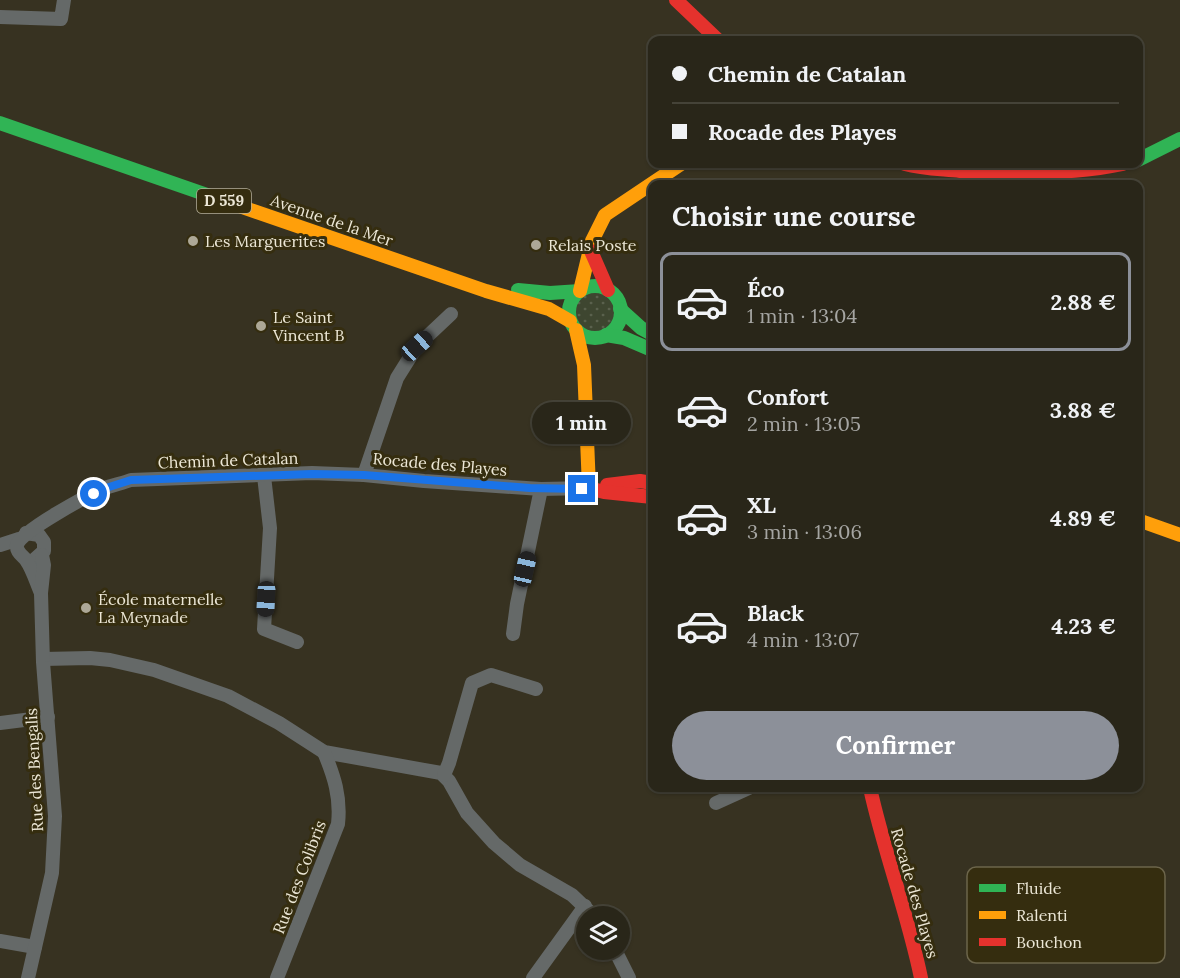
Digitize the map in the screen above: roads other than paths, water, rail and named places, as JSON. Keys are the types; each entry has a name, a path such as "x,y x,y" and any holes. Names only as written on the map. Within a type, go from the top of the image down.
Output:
{"street":[{"path":"0,17 61,19 64,0"},
{"path":"676,0 714,36"},
{"name":"Avenue de la Mer","path":"0,123 486,291 549,309 573,325"},
{"path":"1143,158 1180,139"},
{"path":"657,180 675,168"},
{"path":"938,168 999,174 1068,173 1106,168"},
{"path":"589,488 584,364 573,325 570,304 580,291 597,226 605,214 648,186"},
{"path":"584,364 589,350 617,324 620,309 618,301 608,290 591,251"},
{"name":"Avenue de la Mer","path":"450,277 534,292 580,291"},
{"path":"580,291 592,286 608,290"},
{"path":"620,309 648,332"},
{"name":"Rocade des Playes","path":"451,314 417,346 397,378 364,475 541,489 589,488 640,481 648,482"},
{"path":"573,325 589,337 617,335 648,348"},
{"name":"Chemin de Catalan","path":"0,547 22,546 63,510 106,488 131,480 312,474 364,475"},
{"path":"264,476 270,528 264,629 297,642"},
{"name":"Rocade des Playes","path":"589,488 604,492 648,496"},
{"path":"513,634 541,489"},
{"path":"43,550 39,535 22,546 34,560 43,550 50,531 63,510"},
{"path":"1143,522 1180,535"},
{"name":"Rue des Bengalis","path":"22,546 41,593"},
{"name":"Rue des Bengalis","path":"28,978 52,873 56,816 43,660 41,593 43,550"},
{"path":"43,660 110,660 180,678 251,707 324,752 373,759 444,775 467,813 494,843 520,865 572,895 584,906"},
{"path":"444,775 472,683 491,675 536,689"},
{"path":"0,723 48,717"},
{"name":"Rue des Colibris","path":"277,978 338,824 340,807 337,789 333,772 324,752"},
{"path":"716,803 740,792"},
{"name":"Rocade des Playes","path":"866,792 876,816"},
{"name":"Rocade des Playes","path":"871,792 914,944 921,978"},
{"path":"533,978 576,927"},
{"path":"0,941 34,947"},
{"path":"620,960 629,978"}],"place":[{"name":"Les Marguerites","path":"193,241"},
{"name":"Relais Poste","path":"536,245"},
{"name":"Le Saint Vincent B","path":"261,326"},
{"name":"École maternelle La Meynade","path":"86,608"}]}
